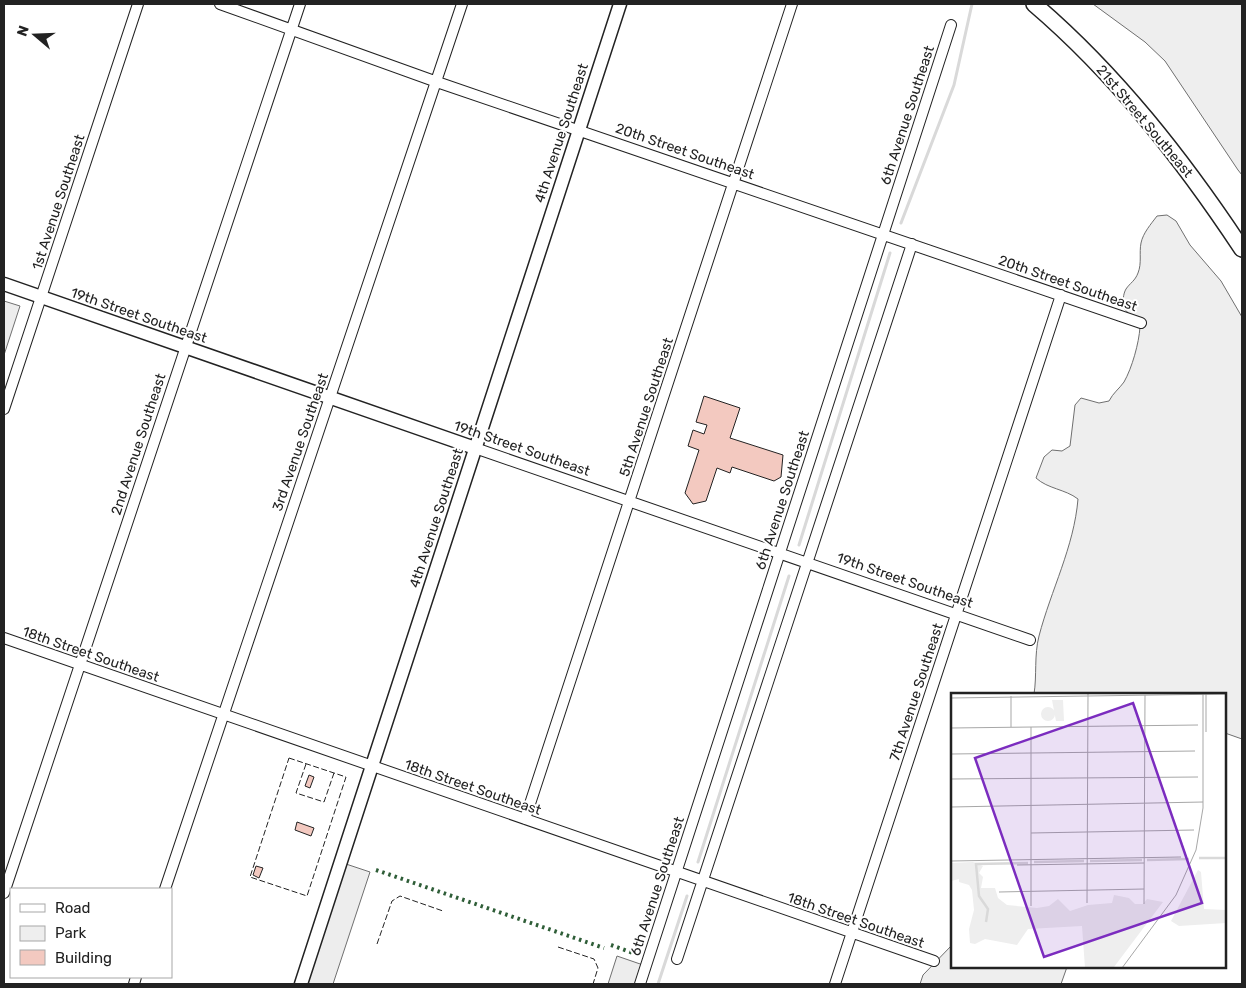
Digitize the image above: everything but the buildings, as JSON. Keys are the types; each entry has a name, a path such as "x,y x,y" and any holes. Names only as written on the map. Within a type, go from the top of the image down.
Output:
{"main road":[{"name":"21st Street Southeast","path":"1034,4 1068,34 1144,116 1185,168 1242,249"}],"street":[{"name":"1st Avenue Southeast","path":"4,409 138,4"},
{"name":"20th Street Southeast","path":"220,4 292,28 437,82 1141,323"},
{"name":"2nd Avenue Southeast","path":"4,894 184,347 300,4"},
{"name":"3rd Avenue Southeast","path":"165,888 462,4"},
{"name":"4th Avenue Southeast","path":"301,984 620,4"},
{"name":"5th Avenue Southeast","path":"525,819 792,4"},
{"name":"6th Avenue Southeast","path":"640,984 952,25"},
{"path":"677,959 912,244"},
{"name":"19th Street Southeast","path":"4,284 1030,640"},
{"name":"7th Avenue Southeast","path":"835,984 1061,295"},
{"name":"18th Street Southeast","path":"4,638 372,765 851,934 934,961"}],"green space":[{"path":"1093,4 1242,4 1242,175 1165,61 1145,42"},
{"path":"1167,215 1176,221 1190,245 1221,281 1242,317 1242,739 1226,733 1226,693 1034,693 1039,636 1072,534 1078,499 1046,485 1036,478 1044,457 1052,450 1062,451 1070,446 1075,405 1081,398 1099,403 1109,401 1124,382 1130,370 1140,327 1123,307 1124,293 1138,273 1142,239 1157,216"},
{"path":"951,946 951,968 1067,968 1061,984 920,984 923,975"}],"shaded area":[{"path":"4,301 20,306 4,355"},
{"path":"340,862 370,872 333,984 301,984"},
{"path":"617,956 646,966 640,984 608,984"}],"waterway":[{"path":"901,223 954,85 972,4"},
{"path":"799,545 890,253"},
{"path":"698,862 789,576"},
{"path":"658,984 687,896"}],"hedge":[{"path":"376,870 604,948"},
{"path":"611,945 633,953"}],"fence":[{"path":"289,758 346,777 307,896 250,877 289,758"},
{"path":"306,764 296,793 324,802 334,773"},
{"path":"377,944 392,901 400,896 443,911"},
{"path":"558,947 594,959 598,968 593,984"}]}
